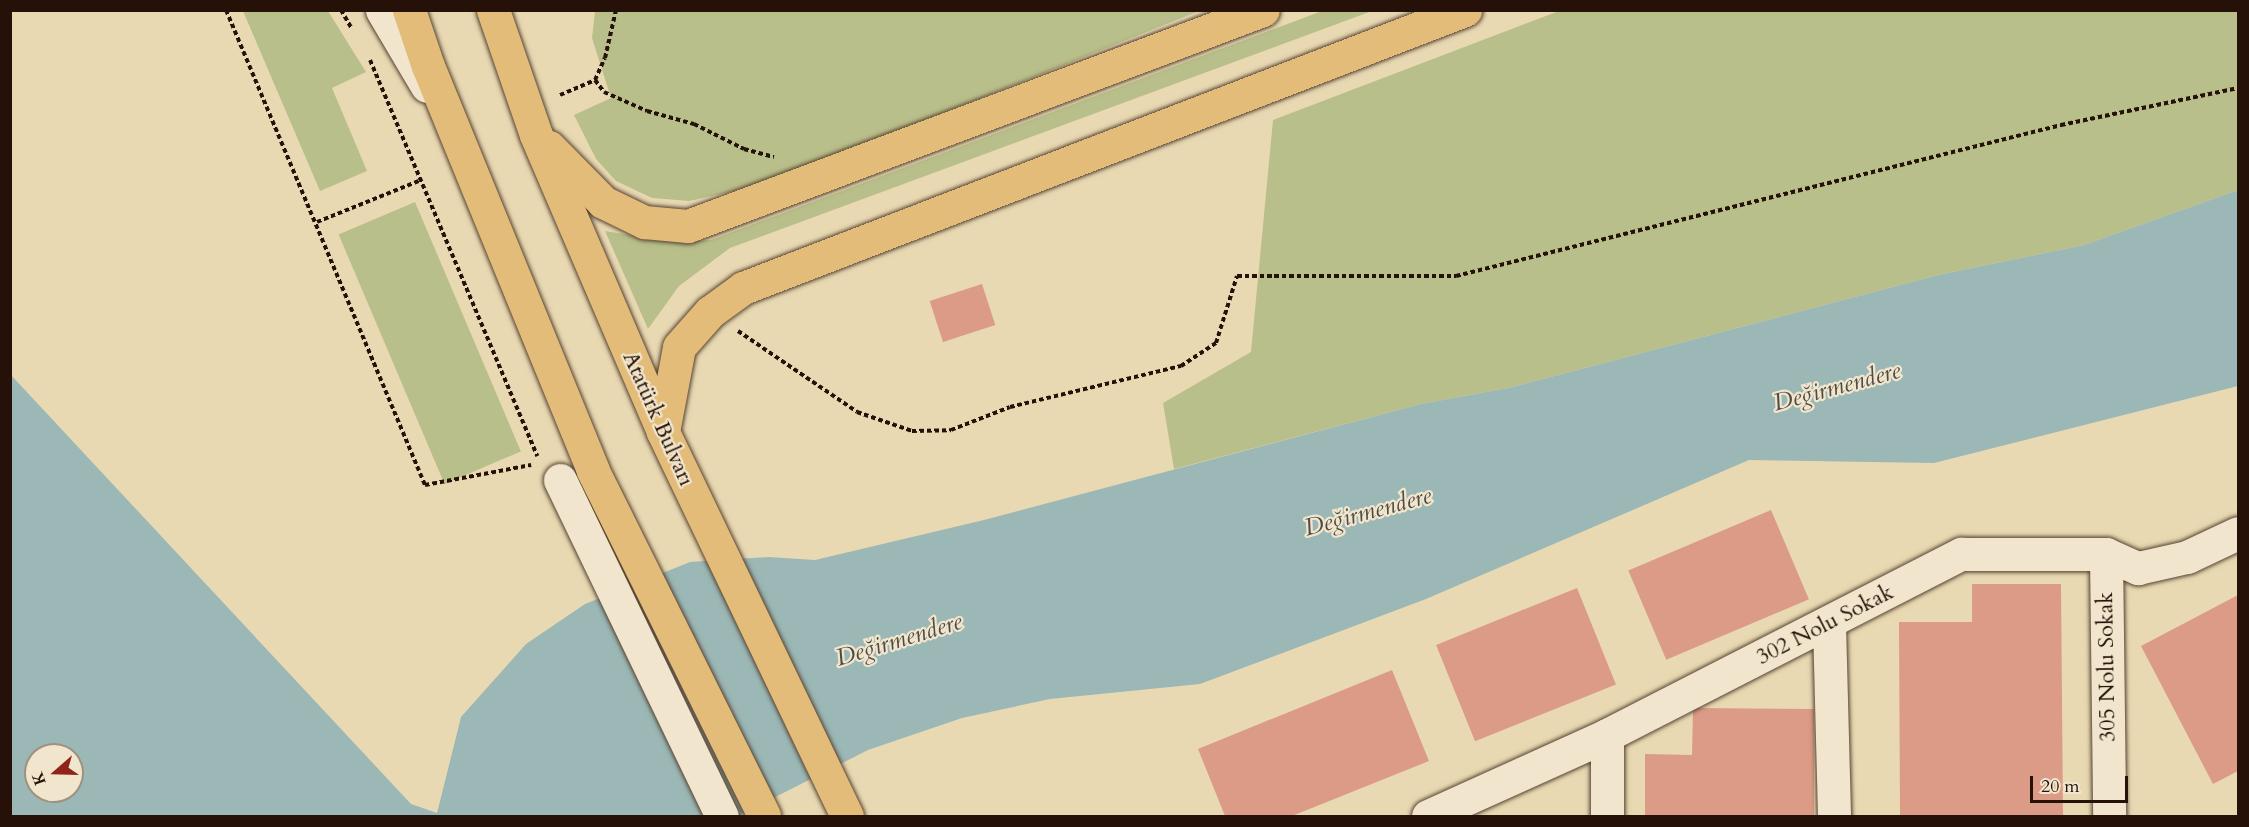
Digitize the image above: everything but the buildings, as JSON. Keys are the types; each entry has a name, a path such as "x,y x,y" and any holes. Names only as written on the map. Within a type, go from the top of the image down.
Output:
{"highway":[{"path":"409,10 456,135 593,471 764,816"},
{"name":"Atatürk Bulvarı","path":"494,10 536,135 663,432 848,816"},
{"path":"536,135 603,202 644,222 688,226 1263,10"},
{"path":"663,432 679,347 710,312 743,288 1465,10"}],"street":[{"path":"382,10 456,135"},
{"path":"560,480 722,816"},
{"name":"302 Nolu Sokak","path":"1428,816 1607,735 1829,624 1961,554 2106,554 2138,568 2187,557 2238,533"},
{"name":"305 Nolu Sokak","path":"2106,554 2109,816"},
{"path":"1829,624 1834,816"},
{"path":"1607,735 1607,816"}],"path":[{"path":"226,10 317,222 425,485 540,462 366,52"},
{"path":"340,10 356,36"},
{"path":"560,95 595,80 605,58 616,10"},
{"path":"595,80 604,92 647,111 694,124 744,149 782,159"},
{"path":"710,312 857,412 912,431 951,430 1010,407 1181,366 1216,343 1237,276 1456,276 2061,125 2238,88"},
{"path":"317,222 421,180"}],"green space":[{"path":"243,11 328,11 366,72 332,88 367,171 320,191"},
{"path":"595,11 1199,11 860,146 735,191 689,201 652,198 616,181 596,159 574,115 611,98 592,38"},
{"path":"1322,11 1372,11 730,248 679,286 648,329 605,231 671,242 711,240"},
{"path":"1559,11 2238,11 2238,190 2084,245 1938,275 1513,387 1421,404 1174,469 1163,403 1251,352 1273,120"},
{"path":"415,202 521,451 444,484 339,234"}],"water":[{"name":"Değirmendere","path":"2238,190 2238,386 1934,463 1749,460 1426,599 1200,684 1050,699 962,718 868,750 738,816 11,816 10,374 411,804 437,813 461,717 526,644 585,604 690,562 769,557 815,560 984,520 1421,404 1513,387 1938,275 2084,245"}]}
